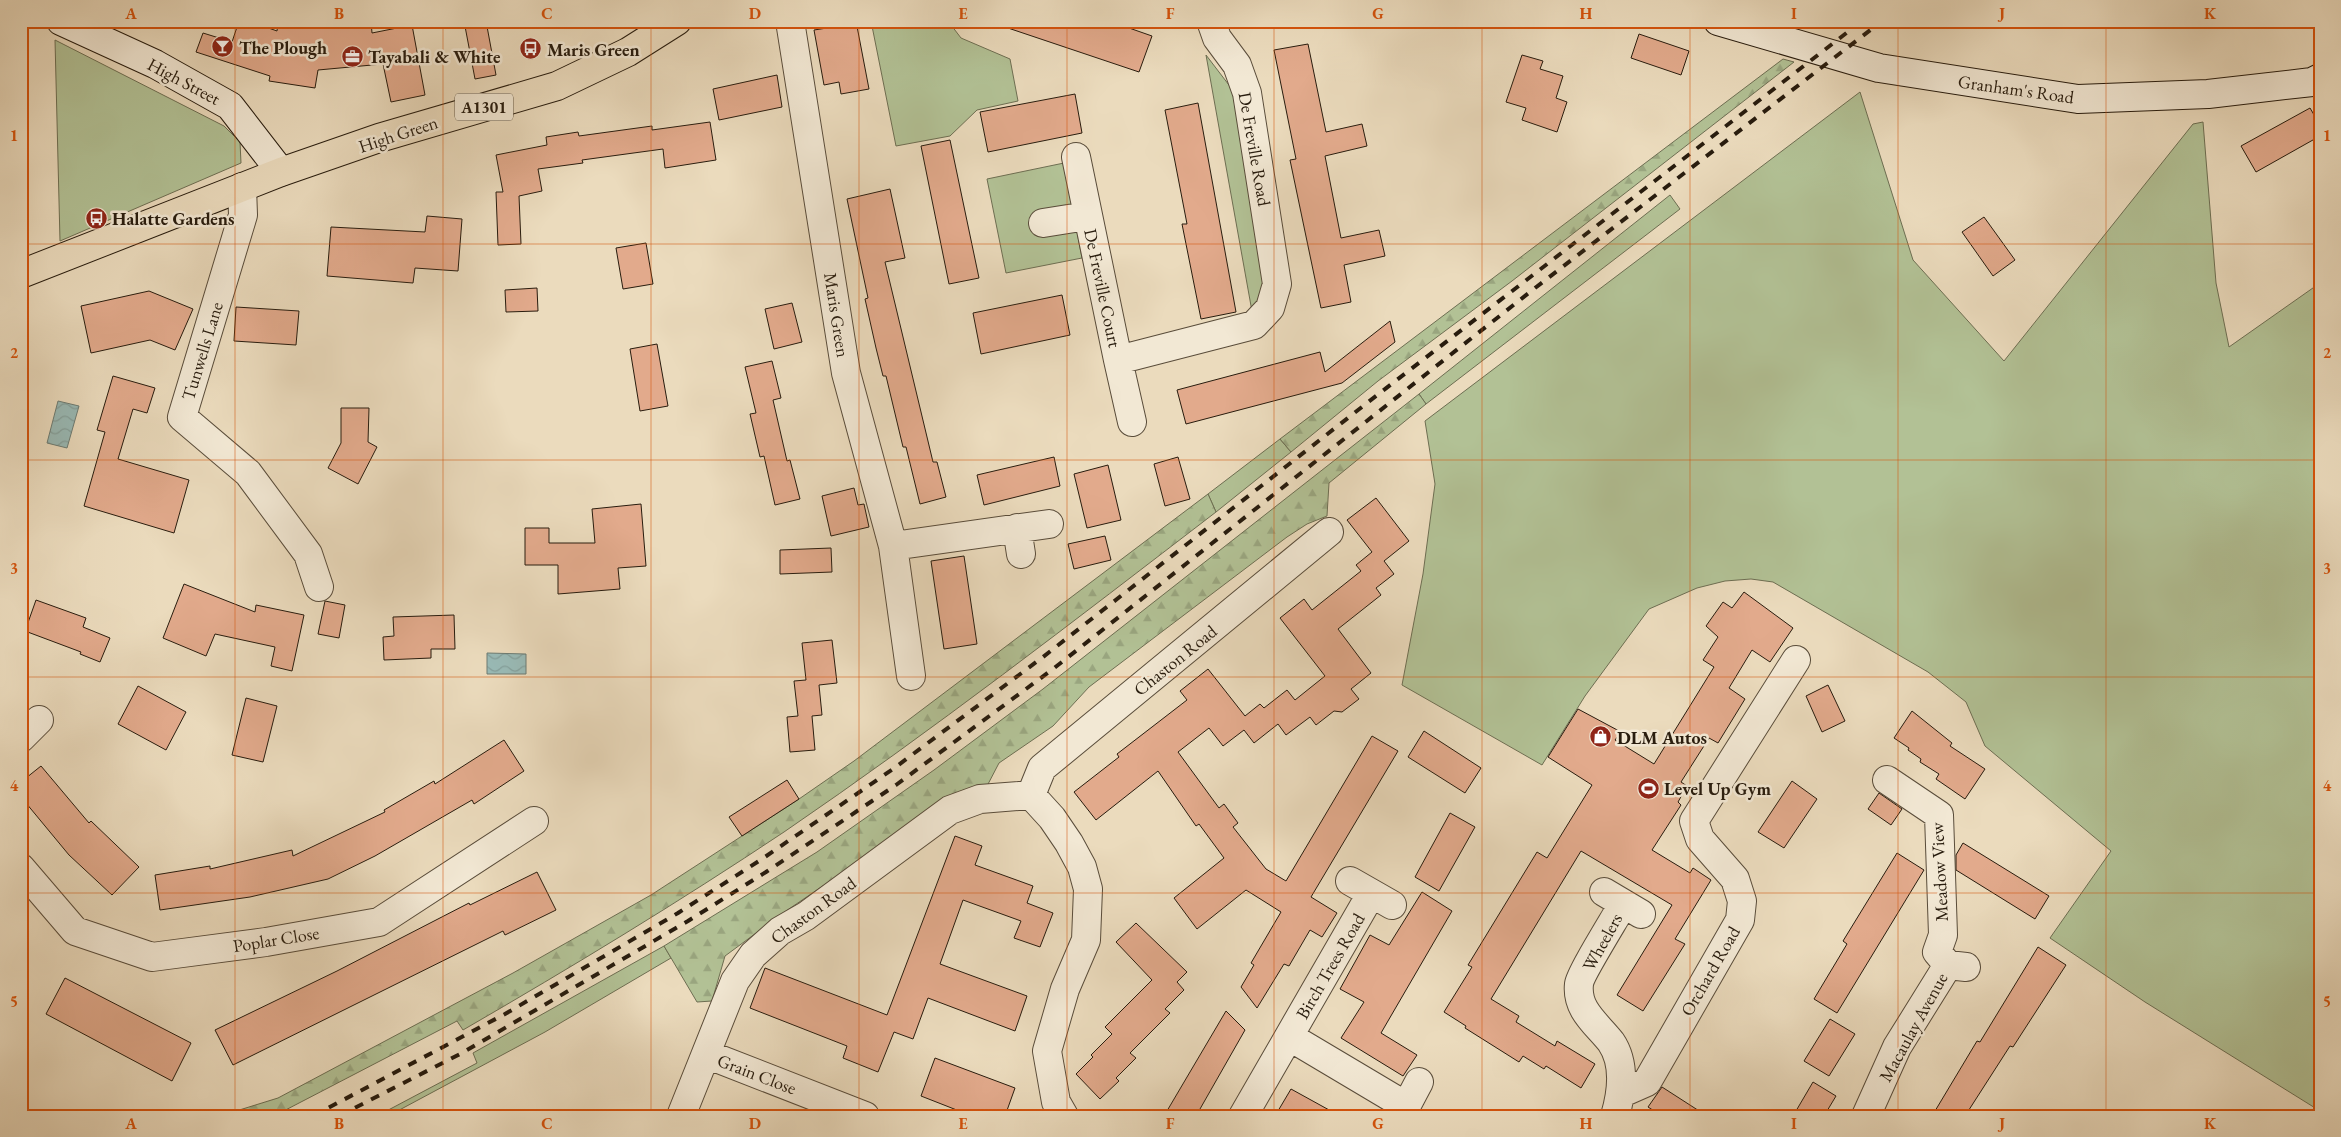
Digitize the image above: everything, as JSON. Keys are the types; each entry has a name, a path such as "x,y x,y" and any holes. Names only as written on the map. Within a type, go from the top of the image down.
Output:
{"main road":[{"name":"High Green","path":"281,172 388,136 557,86 628,52 678,21"},
{"name":"A1301","path":"21,274 281,172"}],"street":[{"name":"High Street","path":"61,21 155,64 230,106 281,172"},
{"name":"Maris Green","path":"790,21 846,372 893,546 911,676"},
{"name":"De Freville Road","path":"1211,21 1217,38 1236,65 1247,93 1277,284"},
{"name":"Granham's Road","path":"1718,21 1879,68 2078,99 2208,94 2312,82 2320,78"},
{"name":"De Freville Court","path":"1076,157 1132,422"},
{"name":"Tunwells Lane","path":"242,187 243,215 182,417 248,473 308,554 319,586"},
{"name":"De Freville Court","path":"1044,224 1087,216"},
{"name":"De Freville Court","path":"1118,360 1254,326 1270,308 1277,284"},
{"path":"893,546 1019,541 1049,524"},
{"name":"Chaston Road","path":"680,1116 735,981 753,955 780,932 806,916 950,810 980,799 1031,796 1042,768 1329,532"},
{"name":"Orchard Road","path":"1619,1104 1647,1082 1740,920 1742,901 1735,879 1700,839 1694,821 1796,660"},
{"name":"Meadow View","path":"1887,780 1939,815 1943,935 1937,952 1957,966"},
{"path":"1031,796 1052,818 1069,843 1082,867 1088,889 1086,940 1065,989 1047,1051 1056,1102 1064,1116"},
{"name":"Poplar Close","path":"21,868 75,931 152,957 266,942 379,922 534,821"},
{"name":"Birch Trees Road","path":"1243,1116 1371,893"},
{"name":"Wheelers","path":"1619,1104 1620,1062 1612,1044 1592,1022 1581,1004 1579,983 1623,903"},
{"name":"Macaulay Avenue","path":"1866,1116 1897,1047 1957,966"},
{"name":"Birch Trees Road","path":"1290,1037 1403,1111 1419,1082"},
{"name":"Grain Close","path":"706,1054 865,1116"}],"green space":[{"path":"871,21 948,21 961,38 1010,59 1018,101 977,110 950,136 896,146"},
{"path":"55,40 224,126 240,142 241,163 60,241"},
{"path":"1206,55 1232,89 1251,195 1264,287 1253,317"},
{"path":"1783,59 1794,62 1512,281 1378,381 1291,452 1280,439"},
{"path":"1860,92 1913,260 2004,361 2193,124 2203,122 2216,283 2229,347 2320,283 2320,1111 2145,1002 2050,938 2111,851 1985,746 1966,702 1928,672 1773,582 1751,579 1725,581 1697,588 1649,609 1585,696 1542,765 1402,685 1423,574 1435,484 1425,421"},
{"path":"1064,163 1082,258 1006,273 987,179"},
{"path":"1670,195 1680,209 1426,404 1419,394"},
{"path":"1419,394 1426,404 1329,483 1327,516 1307,524 1287,537 1089,687 1053,726 999,763 986,788 911,826 786,911 725,956 712,1001 697,1002 664,946 817,852 934,770 1043,689"},
{"path":"1280,439 1291,452 1216,512 1208,494"},
{"path":"1208,494 1216,512 1109,594 839,794 745,858 665,909 463,1030 457,1021 274,1116 220,1116 278,1098 513,973 651,895 854,761"},
{"path":"664,946 671,958 545,1032 390,1115 377,1116 477,1063 473,1053"}],"water":[{"path":"58,401 79,406 67,448 47,443"},
{"path":"487,653 526,654 526,674 487,674"}],"building":[{"path":"239,21 249,21 277,31 278,21 371,21 372,33 412,25 425,95 391,102 383,64 318,70 315,88 269,81 270,76 196,52 203,33 232,42"},
{"path":"464,21 486,21 496,75 475,79"},
{"path":"826,21 856,21 869,89 841,94 839,82 824,85 814,30 827,28"},
{"path":"999,21 1109,21 1152,36 1139,72 999,25"},
{"path":"1639,34 1689,51 1681,75 1631,58"},
{"path":"1308,44 1326,132 1362,124 1367,146 1325,156 1341,238 1379,230 1385,256 1344,265 1351,302 1321,308 1290,160 1296,159 1274,50"},
{"path":"1522,55 1543,61 1540,69 1563,76 1556,98 1567,102 1557,132 1522,120 1526,108 1506,102"},
{"path":"777,75 782,107 719,120 713,89"},
{"path":"1075,94 1082,133 988,152 980,112"},
{"path":"1198,103 1236,312 1201,319 1182,224 1187,224 1165,110"},
{"path":"2310,108 2320,125 2320,136 2256,172 2241,146"},
{"path":"710,122 716,160 665,168 663,149 582,160 583,163 538,169 542,191 519,196 521,244 498,245 496,192 503,192 496,155 547,145 546,137 578,132 579,136 652,126 652,130"},
{"path":"950,140 979,278 949,284 921,146"},
{"path":"890,189 905,258 885,262 933,462 937,462 946,497 920,504 906,447 903,447 886,376 883,376 876,348 865,299 868,298 847,199"},
{"path":"427,216 462,219 458,271 415,268 413,283 327,276 331,227 425,232"},
{"path":"1984,217 2015,260 1993,276 1962,232"},
{"path":"646,243 653,284 623,289 616,248"},
{"path":"537,288 538,311 506,312 505,290"},
{"path":"149,291 193,309 175,350 150,340 91,353 81,306"},
{"path":"1062,295 1070,335 981,354 973,313"},
{"path":"792,303 802,342 774,349 765,309"},
{"path":"236,307 299,311 296,345 234,341"},
{"path":"1390,321 1395,342 1342,383 1186,424 1177,390 1320,352 1325,372"},
{"path":"657,344 668,406 640,411 630,349"},
{"path":"772,361 781,398 773,400 787,461 790,460 800,499 775,505 764,456 760,457 750,414 756,413 745,367"},
{"path":"113,376 155,388 147,413 133,409 118,459 189,480 174,533 84,506 105,432 97,430"},
{"path":"341,408 369,408 368,442 377,447 358,484 328,468 341,443"},
{"path":"1054,457 1060,486 984,505 977,475"},
{"path":"1178,457 1190,499 1165,506 1154,464"},
{"path":"1108,465 1121,520 1087,528 1074,474"},
{"path":"854,488 858,505 864,504 869,527 831,536 822,496"},
{"path":"1376,498 1409,541 1384,561 1394,574 1376,588 1381,595 1338,629 1371,673 1351,689 1359,699 1342,712 1334,711 1316,725 1310,717 1286,735 1278,724 1254,743 1244,730 1223,746 1209,728 1178,752 1219,808 1224,804 1238,823 1233,827 1266,869 1286,881 1372,736 1398,751 1311,897 1337,913 1322,937 1310,930 1289,966 1284,964 1257,1008 1241,987 1254,965 1251,963 1281,912 1246,890 1197,929 1174,898 1224,858 1199,824 1196,826 1158,771 1096,820 1074,792 1119,757 1117,754 1187,700 1180,691 1208,669 1245,716 1260,704 1264,708 1287,690 1295,700 1325,676 1280,618 1304,599 1312,610 1361,571 1356,565 1372,552 1347,520"},
{"path":"641,504 646,566 618,568 620,589 558,594 558,565 525,565 525,528 549,528 549,543 595,543 592,509"},
{"path":"1105,536 1111,560 1074,569 1068,544"},
{"path":"831,548 832,572 780,574 780,550"},
{"path":"964,556 977,644 944,649 931,561"},
{"path":"184,584 255,612 256,605 304,615 292,671 271,666 275,647 215,634 206,656 163,638"},
{"path":"1744,592 1793,628 1770,662 1752,650 1729,688 1745,699 1718,743 1709,738 1681,782 1687,786 1678,802 1681,805 1652,850 1690,873 1693,868 1711,880 1675,939 1685,944 1643,1011 1617,995 1672,905 1581,851 1491,999 1519,1016 1516,1022 1555,1046 1557,1041 1595,1064 1581,1088 1546,1066 1544,1069 1523,1056 1519,1062 1465,1028 1466,1026 1444,1012 1472,967 1468,965 1537,852 1547,858 1592,785 1548,757 1578,709 1621,732 1615,740 1654,764 1714,667 1703,660 1718,637 1706,626 1723,602 1732,608"},
{"path":"36,600 86,618 83,627 110,638 100,662 80,654 81,652 25,631"},
{"path":"325,601 345,605 339,638 318,634"},
{"path":"454,615 455,649 431,649 431,658 384,660 383,637 394,636 393,617"},
{"path":"832,640 837,683 819,685 822,715 812,716 815,750 790,752 787,717 798,716 794,681 806,680 802,643"},
{"path":"1828,685 1845,721 1822,732 1806,696"},
{"path":"138,686 186,712 166,750 118,724"},
{"path":"246,698 277,706 263,762 232,755"},
{"path":"1912,711 1952,743 1950,746 1985,769 1965,799 1936,779 1939,774 1920,762 1921,759 1894,738"},
{"path":"1424,731 1481,768 1465,793 1408,757"},
{"path":"504,740 524,771 474,804 472,800 375,856 328,879 250,897 160,910 155,875 210,866 210,869 292,850 293,856 385,812 384,810 434,781 435,784"},
{"path":"41,766 89,823 91,821 139,867 112,895 69,855 21,797 21,782"},
{"path":"787,780 799,799 742,836 729,817"},
{"path":"1792,781 1817,799 1784,848 1758,832"},
{"path":"1879,793 1902,809 1891,825 1868,809"},
{"path":"1450,813 1475,827 1439,891 1415,877"},
{"path":"955,836 982,846 975,865 1033,886 1027,903 1053,913 1040,947 1014,938 1021,921 963,900 940,964 1027,996 1015,1031 928,998 913,1039 894,1032 878,1072 843,1058 847,1046 750,1008 765,968 887,1015"},
{"path":"1963,843 2049,896 2035,919 1956,870 1956,855"},
{"path":"1897,853 1924,870 1837,1013 1814,999 1847,944 1843,941"},
{"path":"537,872 556,910 505,935 503,931 233,1065 215,1030 337,971 469,903 470,905"},
{"path":"1422,892 1452,911 1381,1033 1417,1055 1403,1076 1341,1038 1364,1002 1340,989 1370,935 1389,945"},
{"path":"1136,923 1187,972 1177,982 1184,990 1165,1009 1170,1013 1130,1053 1136,1058 1116,1078 1119,1081 1100,1099 1076,1074 1093,1057 1091,1055 1112,1034 1105,1027 1152,980 1116,942"},
{"path":"2038,947 2066,965 2013,1047 2010,1046 1965,1116 1932,1116 1977,1041 1980,1042"},
{"path":"65,978 191,1043 172,1081 46,1014"},
{"path":"1226,1011 1245,1030 1196,1116 1164,1116"},
{"path":"1830,1019 1855,1034 1829,1076 1804,1061"},
{"path":"935,1058 1015,1088 1005,1116 972,1116 921,1096"},
{"path":"1813,1082 1836,1096 1824,1116 1793,1116"},
{"path":"1662,1087 1707,1116 1662,1116 1648,1107"},
{"path":"1291,1089 1340,1116 1275,1116"}],"railway":[{"path":"313,1116 505,1014 678,913 762,859 893,769 1043,657 1367,403 1862,21"},
{"path":"339,1116 462,1053 688,921 766,872 896,785 1053,669 1535,288 1882,21"}],"place":[{"name":"The Plough","path":"223,47"},
{"name":"Maris Green","path":"531,49"},
{"name":"Tayabali & White","path":"352,56"},
{"name":"Halatte Gardens","path":"96,218"},
{"name":"DLM Autos","path":"1601,737"},
{"name":"Level Up Gym","path":"1648,788"}]}
